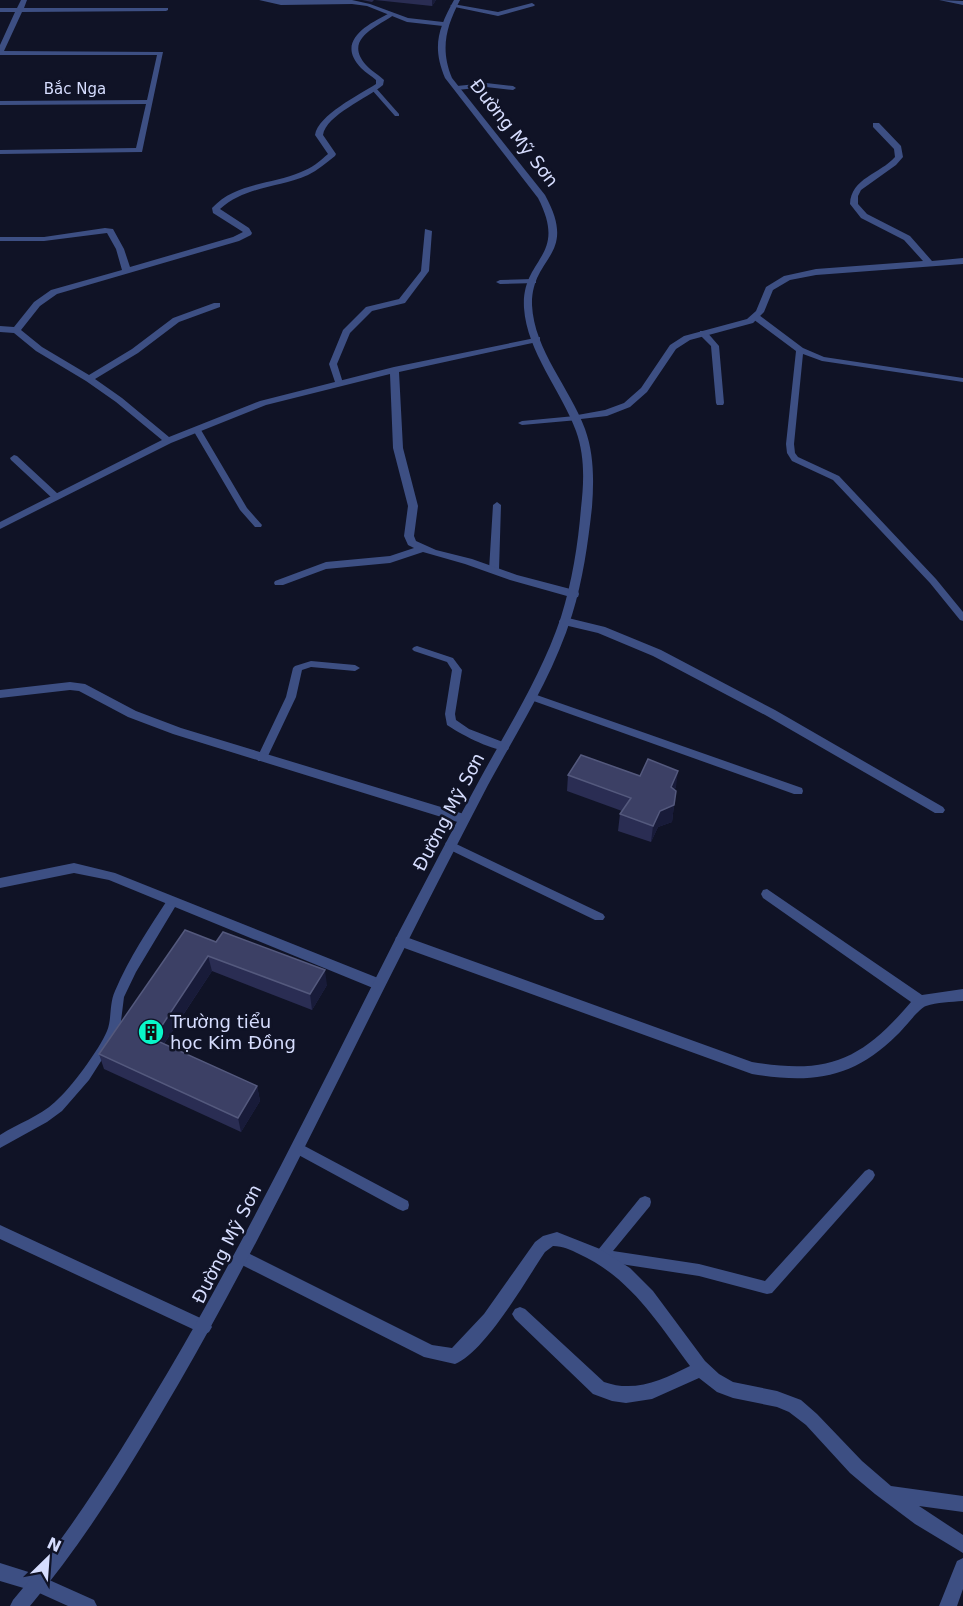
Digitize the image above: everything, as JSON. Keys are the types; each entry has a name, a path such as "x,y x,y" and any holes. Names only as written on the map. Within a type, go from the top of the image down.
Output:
{"street":[{"path":"0,152 140,150 161,53 0,53 24,0"},
{"path":"942,0 963,3"},
{"name":"Đường Mỹ Sơn","path":"19,1606 81,1525 132,1447 204,1327 450,845 531,697 574,594 588,471 585,445 575,418 537,339 528,307 528,293 554,240 555,224 551,211 457,88 442,64 440,51 443,24 455,3"},
{"path":"0,10 166,9"},
{"path":"16,330 37,304 54,292 128,272 236,239 248,233 216,211 218,206 245,191 303,176 321,165 332,154 319,135 320,128 332,116 379,85 380,80 356,58 352,50 354,43 376,22 392,14"},
{"name":"Bắc Nga","path":"0,103 150,102"},
{"path":"876,125 897,148 899,157 883,172 861,183 855,190 854,204 864,216 907,238 929,263"},
{"path":"0,239 44,239 110,231 120,249 128,272"},
{"path":"575,418 607,413 627,405 644,390 673,347 687,338 742,324 756,317 769,289 777,283 801,274 963,261"},
{"path":"88,378 135,351 165,327 189,314 218,305"},
{"path":"0,329 16,330 39,349 88,378 168,441"},
{"path":"0,526 168,441 263,403 394,370 537,339"},
{"path":"394,370 399,448 413,506 409,536 412,543 421,549 574,594"},
{"path":"279,583 319,567 397,559 421,549"},
{"path":"564,621 601,630 657,653 781,718 939,810"},
{"path":"0,694 70,686 81,687 132,714 262,758 464,819"},
{"path":"0,883 74,868 111,876 378,984"},
{"path":"767,894 920,1001 963,995"},
{"path":"401,941 752,1068 773,1073 790,1074 837,1068 854,1062 877,1048 898,1029 920,1001"},
{"path":"0,1232 204,1327"},
{"path":"241,1257 430,1352 456,1356 484,1325 547,1240 560,1238 601,1255 623,1269 641,1288 714,1381 732,1390 792,1404 807,1415 856,1467 887,1494 963,1545"},
{"path":"520,1314 599,1388 614,1395 652,1393 702,1368"},
{"path":"887,1494 963,1504"},
{"path":"948,1606 963,1567"},
{"path":"0,1572 38,1584 88,1606"}],"lane":[{"path":"262,0 281,3 335,0 368,5 407,20 443,24"},
{"path":"455,3 498,14 532,5"},
{"path":"457,88 486,85 513,88"},
{"path":"374,89 398,115"},
{"path":"339,383 333,364 346,332 369,309 402,301 425,271 428,231"},
{"path":"500,282 533,281"},
{"path":"756,317 800,350 835,362 963,380"},
{"path":"703,333 715,346 720,403"},
{"path":"800,350 791,453 804,464 836,478 933,581 963,618"},
{"path":"522,423 575,418"},
{"path":"197,430 244,510 258,525"},
{"path":"14,459 56,496"},
{"path":"494,570 497,505"},
{"path":"417,649 450,660 457,670 450,714 451,722 465,732 504,747"},
{"path":"262,758 291,697 298,668 311,664 355,668"},
{"path":"531,697 798,791"},
{"path":"450,845 599,917"},
{"path":"0,1142 53,1113 87,1071 114,1030 120,992 145,945 172,902"},
{"path":"297,1148 403,1205"},
{"path":"601,1255 699,1270 767,1288 869,1175"},
{"path":"601,1255 645,1202"}],"building":[{"path":"581,755 640,776 648,759 678,771 671,787 676,791 674,805 660,811 653,826 620,814 631,798 568,775"},
{"name":"Trường tiểu học Kim Đồng","path":"185,930 216,942 223,932 325,970 310,994 208,956 153,1039 257,1086 238,1118 99,1054"}],"place":[{"name":"Trường tiểu học Kim Đồng","path":"151,1032"}]}
